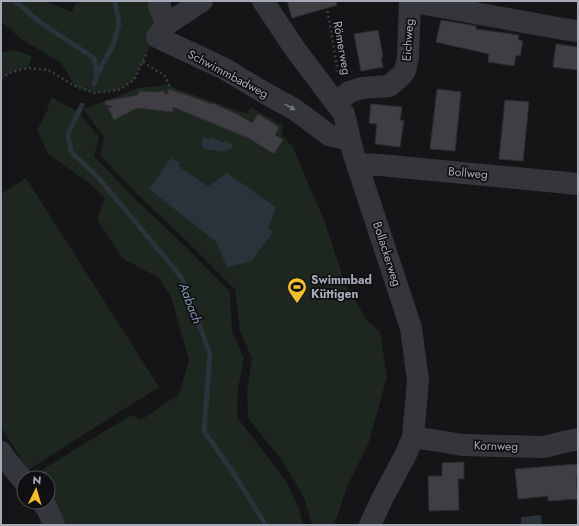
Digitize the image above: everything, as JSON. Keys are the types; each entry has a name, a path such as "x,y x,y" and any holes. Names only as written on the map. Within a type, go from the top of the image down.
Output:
{"street":[{"path":"160,1 159,6 162,30 202,1"},
{"name":"Bollackerweg","path":"263,1 295,49 339,100 350,140 411,328 418,381 413,437 370,525"},
{"path":"411,1 578,31"},
{"name":"Eichweg","path":"339,100 350,92 362,88 389,86 405,71 408,57 411,1"},
{"name":"Schwimmbadweg","path":"162,30 262,92 294,109 329,135 350,140"},
{"name":"Bollweg","path":"358,164 380,164 578,184"},
{"name":"Kornweg","path":"413,437 463,445 535,447 542,447 578,439"},
{"path":"1,452 16,471"},
{"path":"48,510 54,525"}],"path":[{"name":"Römerweg","path":"326,1 339,100"},
{"path":"1,78 12,72 28,68 48,70 75,86 94,93 119,90 134,80 162,30"},
{"path":"143,62 165,76 171,90"}],"shaded area":[{"path":"1,1 45,1 72,12 76,1 148,1 161,27 156,33 134,80 119,90 94,93 75,86 61,63 21,39 1,21"},
{"path":"13,50 32,56 28,68 12,72 1,78 1,53"},
{"name":"Swimmbad Küttigen","path":"166,85 247,114 251,107 284,126 281,134 293,147 325,223 345,284 367,320 380,332 387,377 369,442 347,487 334,525 312,525 304,498 283,462 248,418 247,391 252,358 240,331 235,289 137,194 100,155 104,137 83,109 138,88"},
{"path":"51,97 78,112 99,137 94,156 134,198 188,249 230,292 232,332 244,358 238,388 237,417 286,481 299,508 303,525 54,525 50,510 56,510 56,470 42,470 131,415 141,420 179,394 189,360 171,297 159,278 122,258 97,219 105,198 89,183 48,154 37,130 47,111"},
{"path":"204,137 209,140 211,137 224,143 226,141 233,145 231,149 227,149 226,152 205,149 201,145"},
{"path":"171,158 180,163 178,166 208,186 227,173 276,207 268,229 273,232 251,262 227,267 216,242 149,189"},
{"path":"26,178 159,387 28,470 1,427 1,194"},
{"path":"541,515 542,525 521,525 521,517"}],"building":[{"path":"287,1 336,1 337,5 292,18"},
{"path":"441,20 476,26 476,29 519,35 518,40 523,41 520,56 516,55 514,66 488,62 489,54 436,42"},
{"path":"378,30 383,57 381,57 383,67 361,71 354,34"},
{"path":"556,44 578,47 578,70 553,67"},
{"path":"168,89 211,104 212,103 239,115 252,123 258,114 279,127 275,135 283,140 274,154 248,138 173,107 173,112 137,108 114,120 108,108 113,106 105,105 105,101 138,95 139,91 164,91 165,94 168,94"},
{"path":"437,89 461,92 455,151 430,149"},
{"path":"505,100 529,102 523,161 499,159"},
{"path":"371,104 402,107 400,120 404,121 400,147 375,144 377,124 369,123"},
{"path":"464,462 464,479 458,479 459,510 429,511 428,476 442,476 442,463"},
{"path":"578,464 578,477 576,477 578,499 548,501 548,496 518,499 515,469"}],"waterway":[{"name":"Aabach","path":"15,1 41,23 94,58 97,75 94,84"},
{"path":"97,75 113,45 119,24 115,1"},
{"name":"Aabach","path":"82,105 68,134 71,152 98,177 182,278 210,354 204,431 234,474 266,525"}],"place":[{"name":"Swimmbad Küttigen","path":"297,304"}]}
